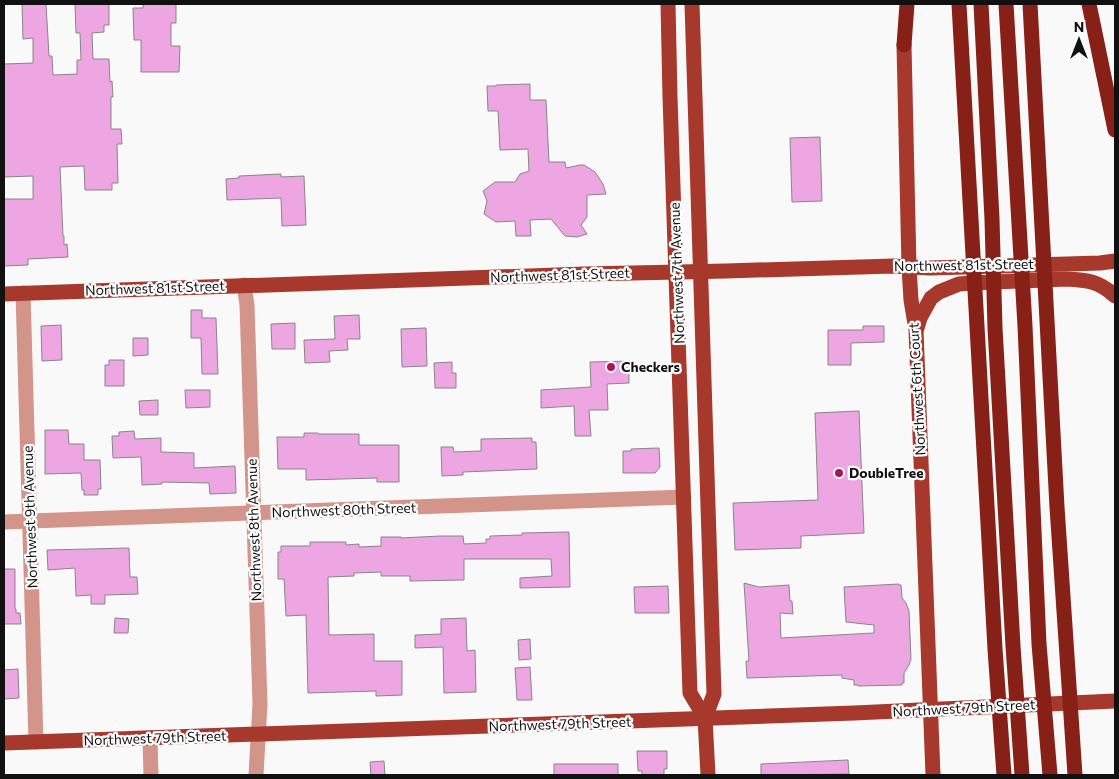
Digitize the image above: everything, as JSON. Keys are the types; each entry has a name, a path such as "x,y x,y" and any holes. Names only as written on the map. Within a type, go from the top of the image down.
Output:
{"highway":[{"path":"904,45 907,4"},
{"path":"960,4 976,328 1004,768"},
{"path":"982,4 995,328 1012,646 1022,768"},
{"path":"1006,4 1040,644 1050,775"},
{"path":"1030,4 1047,326 1074,768"},
{"path":"1089,4 1115,130"}],"main road":[{"name":"Northwest 7th Avenue","path":"668,4 690,693 705,718"},
{"name":"Northwest 7th Avenue","path":"692,4 714,694 705,718 708,775"},
{"name":"Northwest 6th Court","path":"904,45 909,267 911,300 916,330 933,775"},
{"name":"Northwest 81st Street","path":"4,294 437,278 893,266 930,268 1115,261"},
{"path":"916,330 931,298 939,292 960,284 1066,279 1084,280 1106,287 1115,296"},
{"name":"Northwest 79th Street","path":"4,743 930,710 1115,701"}],"street":[{"name":"Northwest 6th Court","path":"901,4 904,45"},
{"name":"Northwest 8th Avenue","path":"244,285 247,305 260,704 256,775"},
{"name":"Northwest 9th Avenue","path":"23,293 36,742"},
{"name":"Northwest 80th Street","path":"4,522 684,497"},
{"path":"150,738 151,775"}],"building":[{"path":"22,4 46,4 49,56 52,56 53,75 77,74 77,60 81,60 80,33 76,33 75,4 109,4 109,25 104,25 104,32 92,33 93,59 109,59 113,97 111,97 111,129 121,129 122,144 117,144 118,183 112,183 112,190 85,190 84,166 60,167 63,236 64,245 67,244 68,257 28,259 28,265 4,266 4,199 33,199 33,176 4,177 4,64 33,63 33,38 23,39"},
{"path":"143,4 176,4 176,23 171,23 171,46 180,46 179,72 141,72 141,40 134,40 133,8 143,8"},
{"path":"530,84 530,100 546,100 549,162 565,162 566,168 584,165 595,172 603,184 606,194 587,195 587,217 581,225 587,234 577,237 565,236 551,219 530,220 531,236 516,236 515,221 496,222 484,214 487,201 483,191 495,182 515,182 520,174 529,171 528,149 500,150 498,111 488,111 487,86"},
{"path":"820,137 822,201 792,202 790,138"},
{"path":"281,174 281,177 304,176 306,225 282,226 281,198 227,200 226,179 239,178 239,176"},
{"path":"191,310 202,310 202,318 216,318 218,374 202,374 201,338 191,338"},
{"path":"359,315 360,339 347,339 348,350 329,351 330,362 305,363 304,340 335,339 334,316"},
{"path":"295,323 295,349 272,349 271,324"},
{"path":"61,325 62,360 42,361 41,326"},
{"path":"863,326 884,326 884,342 851,343 851,365 828,365 828,330 863,330"},
{"path":"426,328 427,366 402,367 401,329"},
{"path":"133,338 148,338 148,355 133,356"},
{"path":"109,360 124,360 124,386 105,386 105,365 109,365"},
{"path":"631,361 632,371 629,372 629,383 607,384 608,410 589,410 591,436 575,436 574,406 541,408 541,390 591,387 590,362"},
{"path":"452,362 452,373 456,373 456,388 435,388 434,363"},
{"path":"185,390 210,390 210,407 186,408"},
{"path":"158,400 158,415 140,415 139,401"},
{"path":"859,411 864,533 801,536 801,548 735,550 733,503 818,500 815,413"},
{"path":"45,430 68,430 69,444 84,444 84,460 100,460 101,489 98,489 98,495 84,495 81,473 45,474"},
{"path":"134,431 135,439 161,438 161,452 194,453 194,468 235,466 236,493 210,494 209,483 162,482 162,484 142,485 141,457 113,458 112,436 119,436 119,432"},
{"path":"304,433 359,434 359,445 399,445 399,482 377,482 377,478 306,480 306,469 278,469 277,437 304,437"},
{"path":"532,438 532,442 536,442 537,469 463,472 463,475 442,476 441,447 453,447 454,452 481,451 481,439"},
{"path":"659,448 660,467 655,473 623,473 623,451"},
{"path":"569,532 570,587 520,588 520,578 552,576 551,559 464,559 464,580 410,581 410,576 381,576 381,572 354,573 354,576 328,577 329,635 374,634 374,661 402,661 402,695 376,696 376,691 308,693 306,615 286,616 284,579 278,579 278,552 281,552 281,546 310,546 310,542 346,542 346,545 359,544 359,547 381,546 381,537 440,536 463,536 464,544 486,543 486,539 490,539 490,536"},
{"path":"129,548 130,577 137,577 138,594 105,595 105,604 91,604 91,595 76,596 75,568 48,570 47,550"},
{"path":"4,569 15,569 15,609 16,613 20,613 21,624 4,624"},
{"path":"744,583 759,587 789,585 793,614 780,613 781,638 874,633 874,625 846,622 844,587 901,585 902,598 909,611 911,659 904,673 904,683 902,685 858,686 854,685 854,680 842,678 842,675 747,678 746,661 749,661"},
{"path":"668,586 669,613 635,613 634,587"},
{"path":"115,618 129,619 128,633 114,633"},
{"path":"466,618 467,651 475,650 476,692 444,693 443,647 415,648 415,635 441,634 441,619"},
{"path":"530,639 531,659 519,660 518,640"},
{"path":"530,667 532,700 517,700 515,668"},
{"path":"18,669 19,698 4,699 4,670"},
{"path":"637,751 667,751 667,769 664,769 664,775 642,775 642,771 638,771"},
{"path":"848,760 849,774 761,775 761,764"},
{"path":"384,761 385,775 371,775 370,762"},
{"path":"554,764 618,764 618,775 554,775"}],"place":[{"name":"Checkers","path":"611,367"},
{"name":"DoubleTree","path":"839,473"}]}
